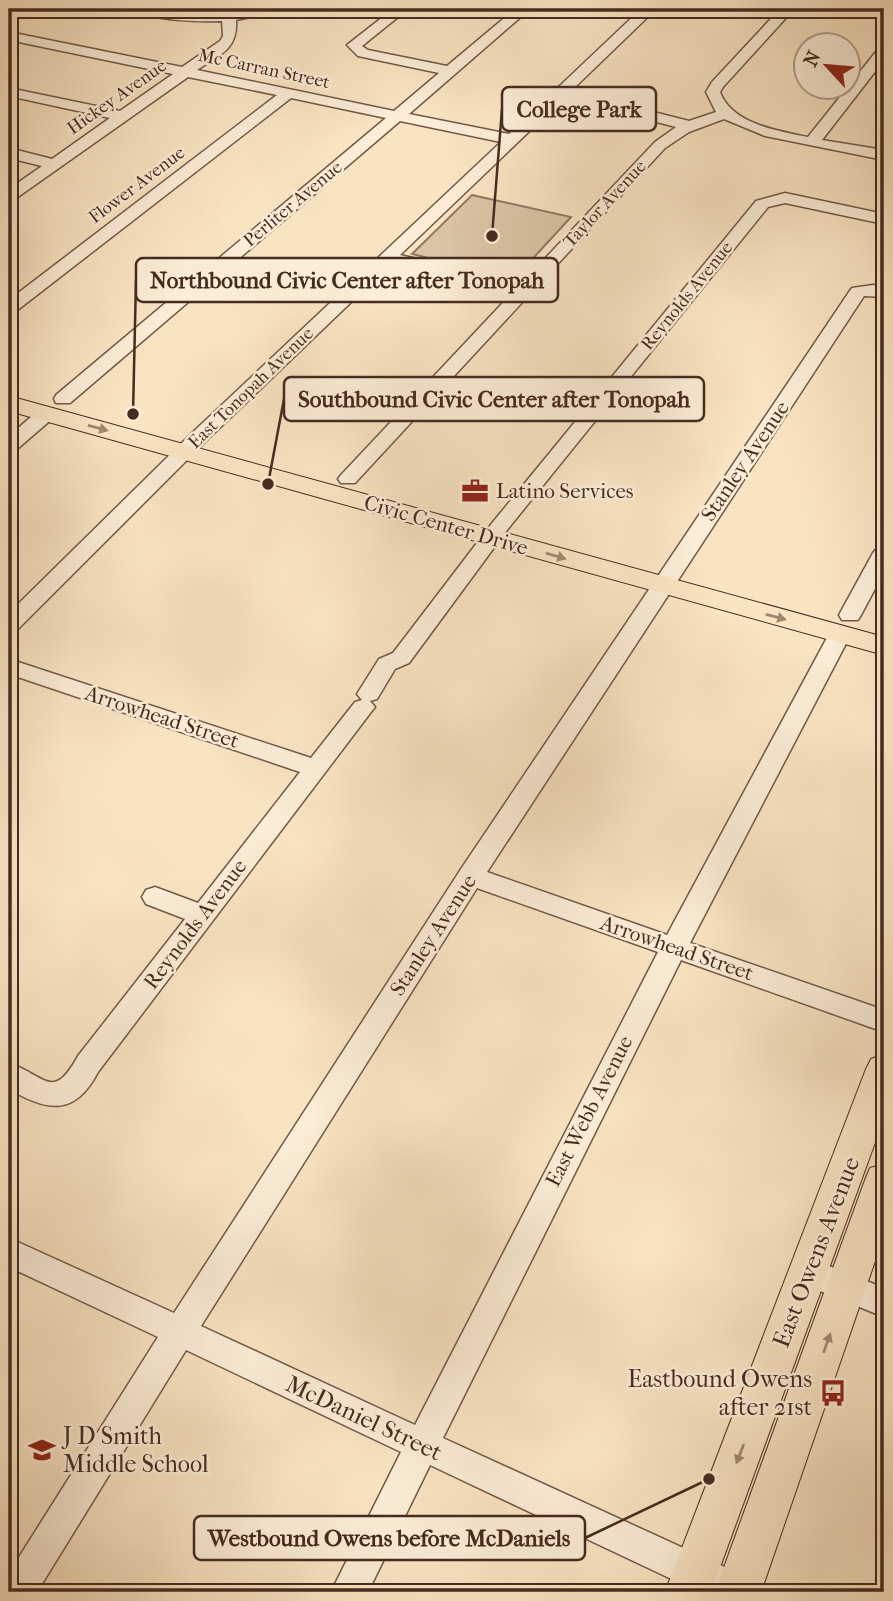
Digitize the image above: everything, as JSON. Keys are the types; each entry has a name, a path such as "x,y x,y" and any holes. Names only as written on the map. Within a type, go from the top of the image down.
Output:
{"main road":[{"name":"Civic Center Drive","path":"9,383 55,406 845,625 884,646"},
{"name":"Civic Center Drive","path":"9,403 55,406"},
{"name":"Civic Center Drive","path":"192,444 348,479 498,529"},
{"name":"Civic Center Drive","path":"845,625 884,624"},
{"name":"East Owens Avenue","path":"719,1587 808,1272 884,1069"},
{"name":"East Owens Avenue","path":"719,1587 847,1287 884,1180"}],"street":[{"path":"142,9 187,17 229,17 268,9"},
{"path":"401,9 354,45 355,48 363,53 450,71"},
{"name":"Perliter Avenue","path":"9,446 523,9"},
{"name":"East Tonopah Avenue","path":"9,625 192,444 649,9"},
{"path":"787,9 717,85 713,92 718,106 726,114 759,130 884,155"},
{"name":"Hickey Avenue","path":"9,196 225,44 230,36 229,17"},
{"name":"Mc Carran Street","path":"9,36 512,139"},
{"path":"813,141 884,51"},
{"path":"9,92 123,116"},
{"name":"Flower Avenue","path":"9,308 289,93"},
{"path":"560,93 687,125"},
{"name":"Taylor Avenue","path":"348,479 660,145 687,125 726,114"},
{"path":"9,153 55,164"},
{"name":"Reynolds Avenue","path":"9,1075 32,1088 50,1094 73,1088 88,1064 366,701 387,664 401,658 498,529 762,204 777,199 884,219"},
{"path":"388,257 525,289"},
{"name":"Stanley Avenue","path":"17,1592 179,1331 470,876 667,576 858,292 874,291"},
{"name":"East Webb Avenue","path":"349,1592 673,947 884,553"},
{"name":"Arrowhead Street","path":"9,667 314,768"},
{"name":"Arrowhead Street","path":"470,876 884,1021"},
{"path":"155,897 203,915"},
{"name":"McDaniel Street","path":"9,1252 422,1444 719,1587"},
{"path":"808,1272 884,1303"}],"shaded area":[{"path":"472,195 571,217 514,279 412,254"}],"place":[{"name":"College Park","path":"492,236"},
{"name":"Northbound Civic Center after Tonopah","path":"133,414"},
{"name":"Southbound Civic Center after Tonopah","path":"268,484"},
{"name":"Latino Services","path":"475,491"},
{"name":"Eastbound Owens after 21st","path":"833,1393"},
{"name":"J D Smith Middle School","path":"42,1450"},
{"name":"Westbound Owens before McDaniels","path":"709,1479"}]}
